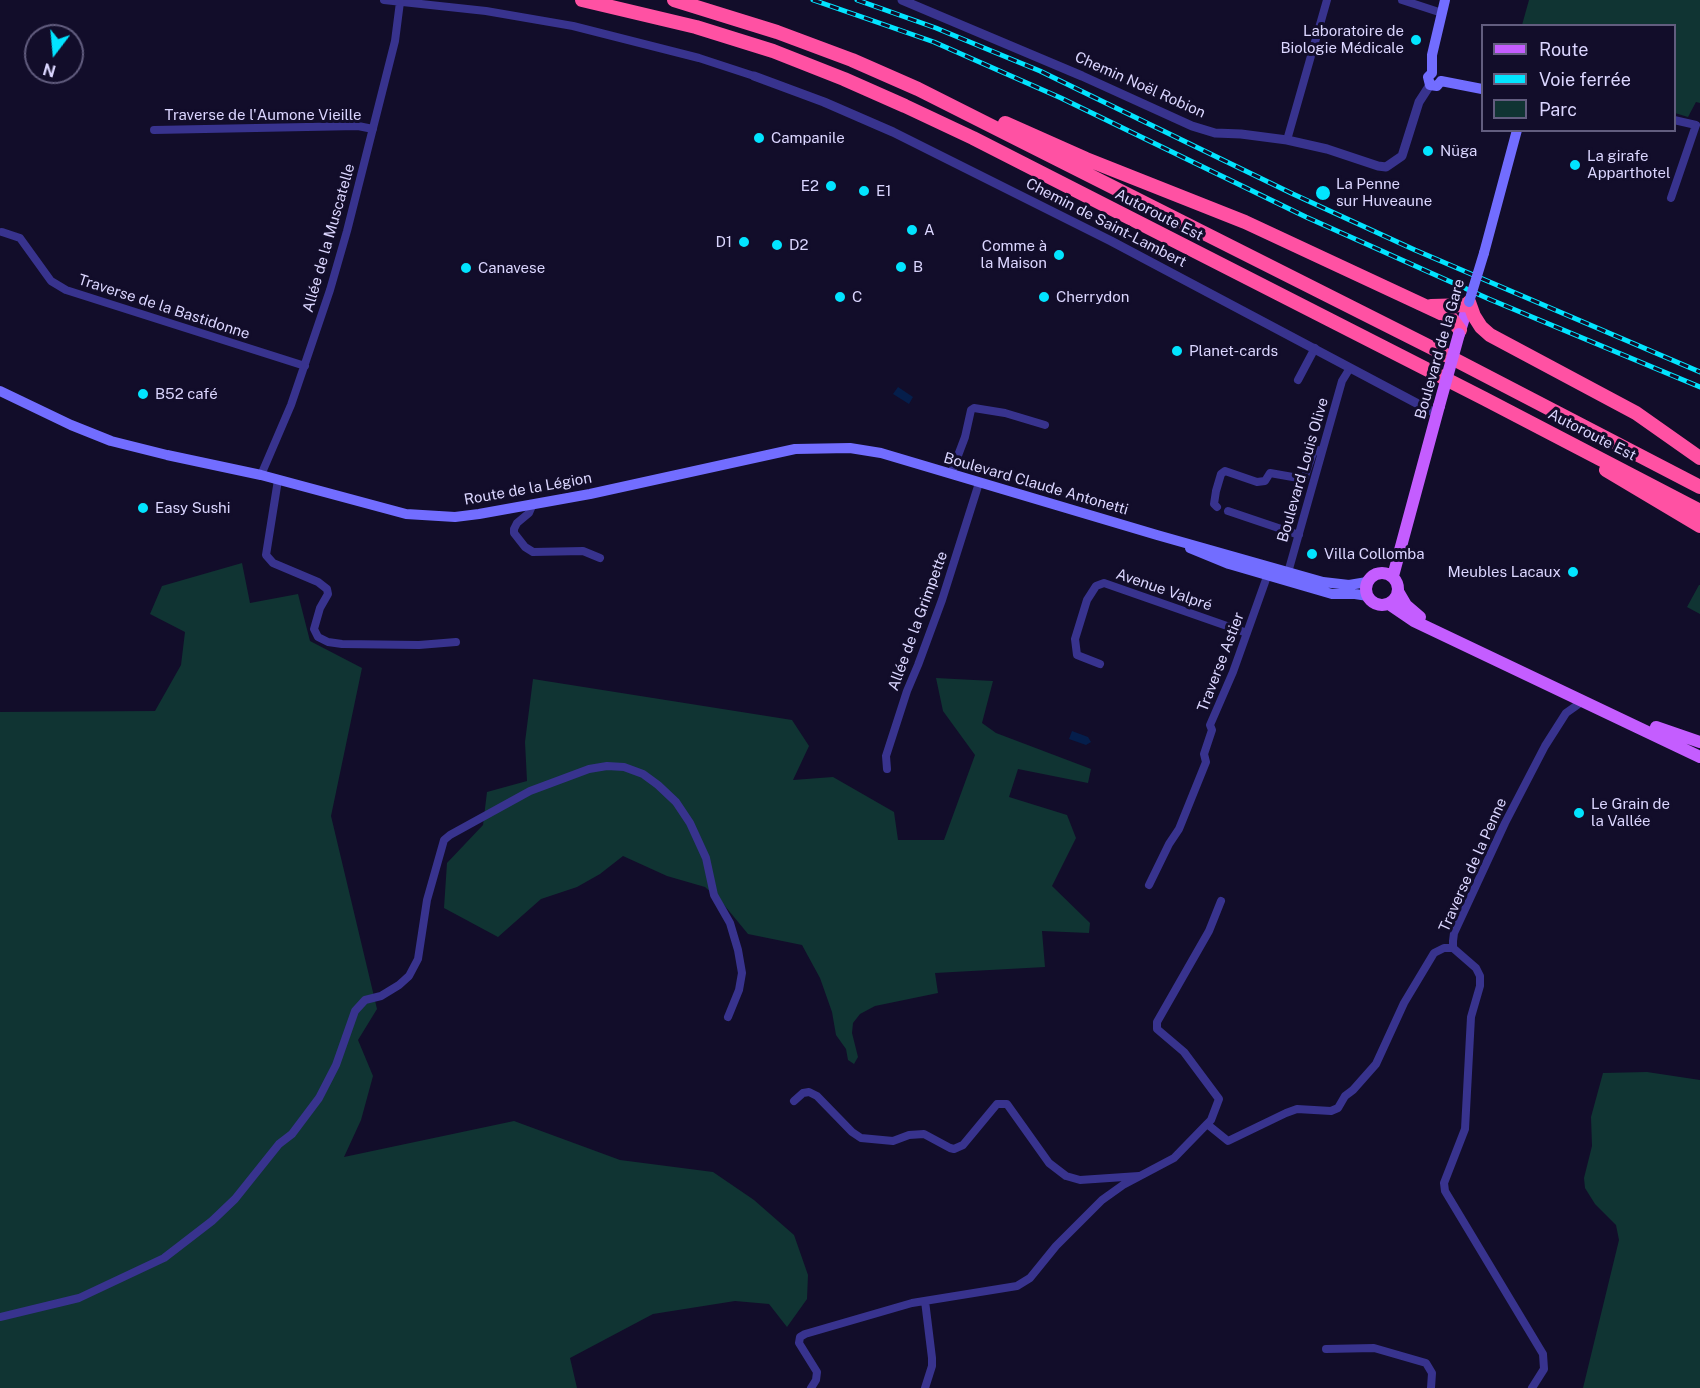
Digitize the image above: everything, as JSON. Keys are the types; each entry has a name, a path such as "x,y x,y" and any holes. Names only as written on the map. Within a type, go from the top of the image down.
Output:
{"highway":[{"name":"Autoroute Est","path":"582,0 696,27 773,51 844,79 973,138 1632,474 1700,511"},
{"name":"Autoroute Est","path":"674,0 777,32 852,60 918,89 1451,358 1700,487"},
{"path":"918,89 1245,222 1450,318 1459,332"},
{"path":"1423,305 1469,304 1477,321 1490,334 1636,413 1700,458"},
{"path":"1485,399 1700,526"}],"main road":[{"path":"1445,0 1432,55 1434,80 1481,89"},
{"name":"Boulevard de la Gare","path":"1393,576 1516,132"},
{"name":"Route de la Légion","path":"0,391 71,425 111,441 261,475 406,514 455,517 532,506 795,449 850,448 868,450 896,458"},
{"name":"Boulevard Claude Antonetti","path":"896,458 1167,538 1287,576 1332,594 1368,596"},
{"path":"1399,592 1389,604 1375,603 1368,596 1367,582 1382,572 1393,576 1406,605 1418,616 1700,757"},
{"name":"Boulevard Claude Antonetti","path":"1287,576 1337,584 1367,582"},
{"path":"1389,604 1414,621 1564,693 1589,700 1700,747"},
{"path":"1666,732 1700,742"}],"street":[{"path":"384,0 486,10 573,27 699,58 754,76"},
{"name":"Chemin Noël Robion","path":"902,0 1082,76 1192,126 1215,133 1287,140 1327,149 1386,168 1402,156 1419,102 1434,80"},
{"path":"1287,140 1327,0"},
{"path":"1402,0 1442,13"},
{"name":"Allée de la Muscatelle","path":"261,475 285,422 305,366 347,231 395,41 400,2"},
{"name":"Chemin de Saint-Lambert","path":"754,76 824,102 892,132 1111,241 1350,368 1438,410"},
{"path":"1671,198 1696,125 1676,120"},
{"name":"Traverse de l'Aumone Vieille","path":"154,130 348,126 373,129"},
{"name":"Traverse de la Bastidonne","path":"2,232 20,238 51,281 66,290 305,366"},
{"path":"1298,380 1315,348"},
{"name":"Boulevard Louis Olive","path":"1287,576 1342,381 1350,368"},
{"path":"951,474 971,410 974,408 1005,413 1045,425"},
{"path":"1217,507 1214,504 1216,490 1221,474 1225,471 1257,482 1265,481 1270,473 1304,479 1313,453 1317,450 1321,451"},
{"path":"278,480 266,555 273,563 327,588 328,594 320,608 314,629 318,638 342,644 419,645 456,642"},
{"name":"Allée de la Grimpette","path":"887,769 886,756 907,691 942,600 979,483"},
{"path":"532,506 529,513 517,523 514,529 514,533 525,547 533,552 583,552 600,558"},
{"path":"1228,511 1299,535"},
{"name":"Traverse Astier","path":"1149,885 1179,829 1206,762 1204,754 1212,730 1210,726 1269,571"},
{"name":"Avenue Valpré","path":"1100,664 1077,655 1075,639 1087,600 1096,586 1104,583 1247,633"},
{"path":"1564,693 1566,713"},
{"name":"Traverse de la Penne","path":"1532,1388 1544,1369 1543,1354 1445,1191 1444,1184 1465,1129 1471,1017 1480,986 1480,976 1476,968 1453,948 1454,933 1505,823 1548,740 1566,713 1589,700"},
{"path":"0,1317 79,1298 164,1258 212,1221 235,1199 279,1144 292,1134 319,1098 336,1065 355,1011 365,1000 381,996 409,976 418,959 427,900 444,840 530,790 589,769 607,766 624,767 642,774 676,802 690,822 706,858 714,894 730,923 738,950 742,973 739,990 728,1017"},
{"path":"811,1388 816,1380 817,1372 799,1343 800,1337 888,1309 925,1301 1000,1291 1017,1286 1030,1278 1056,1246 1102,1200 1124,1185 1174,1158 1211,1120 1219,1099 1184,1052 1157,1029 1157,1022 1209,931 1221,901"},
{"path":"1207,1124 1228,1141 1297,1109 1331,1111 1338,1108 1345,1096 1376,1064 1404,1003 1434,953 1444,948 1453,948"},
{"path":"794,1101 803,1093 809,1092 817,1096 852,1132 861,1138 893,1141 909,1135 924,1134 954,1149 963,1145 997,1104 1007,1104 1049,1163 1066,1176 1080,1180 1140,1176"},
{"path":"925,1301 932,1358 932,1366 925,1388"},
{"path":"1326,1349 1374,1348 1426,1364 1432,1372 1431,1388"}],"green space":[{"path":"1529,0 1700,0 1700,103 1696,102 1688,117 1676,113 1676,24 1522,24"},
{"path":"242,563 250,603 298,594 310,641 362,668 331,816 377,1009 358,1040 373,1076 361,1120 344,1157 514,1121 620,1160 713,1172 754,1200 794,1235 808,1275 807,1299 787,1327 769,1304 735,1301 653,1314 570,1358 577,1388 0,1388 0,712 155,711 181,665 185,632 150,614 162,586"},
{"path":"1700,585 1700,614 1687,607"},
{"path":"936,678 993,681 982,723 996,733 1091,769 1088,783 1018,769 1009,797 1067,815 1076,838 1052,886 1090,923 1089,933 1042,931 1045,967 935,973 938,993 875,1006 860,1014 853,1023 852,1033 858,1057 854,1064 848,1060 846,1049 836,1035 832,1012 820,978 802,945 748,934 720,900 705,887 667,876 623,856 600,874 577,887 541,899 498,937 444,908 447,863 483,825 487,792 527,781 525,742 533,679 792,720 809,746 793,780 833,777 894,812 898,840 944,840 975,755 943,711"},
{"path":"1647,1072 1700,1080 1700,1388 1583,1388 1619,1240 1616,1225 1595,1204 1585,1188 1584,1178 1592,1146 1591,1117 1603,1073"}],"water":[{"path":"898,387 913,397 909,404 893,394"},
{"path":"1072,731 1088,737 1091,742 1086,745 1069,739"}],"railway":[{"path":"813,0 934,42 1061,98 1306,217 1489,299 1700,387"},
{"path":"857,0 936,28 1040,71 1293,194 1415,250 1700,372"}],"place":[{"name":"Laboratoire de Biologie Médicale","path":"1416,40"},
{"name":"Campanile","path":"759,138"},
{"name":"Nüga","path":"1428,151"},
{"name":"La girafe Apparthotel","path":"1575,165"},
{"name":"E2","path":"831,186"},
{"name":"E1","path":"864,191"},
{"name":"La Penne sur Huveaune","path":"1323,193"},
{"name":"A","path":"912,230"},
{"name":"D1","path":"744,242"},
{"name":"D2","path":"777,245"},
{"name":"Comme à la Maison","path":"1059,255"},
{"name":"B","path":"901,267"},
{"name":"Canavese","path":"466,268"},
{"name":"C","path":"840,297"},
{"name":"Cherrydon","path":"1044,297"},
{"name":"Planet-cards","path":"1177,351"},
{"name":"B52 café","path":"143,394"},
{"name":"Easy Sushi","path":"143,508"},
{"name":"Villa Collomba","path":"1312,554"},
{"name":"Meubles Lacaux","path":"1573,572"},
{"name":"Le Grain de la Vallée","path":"1579,813"}]}
